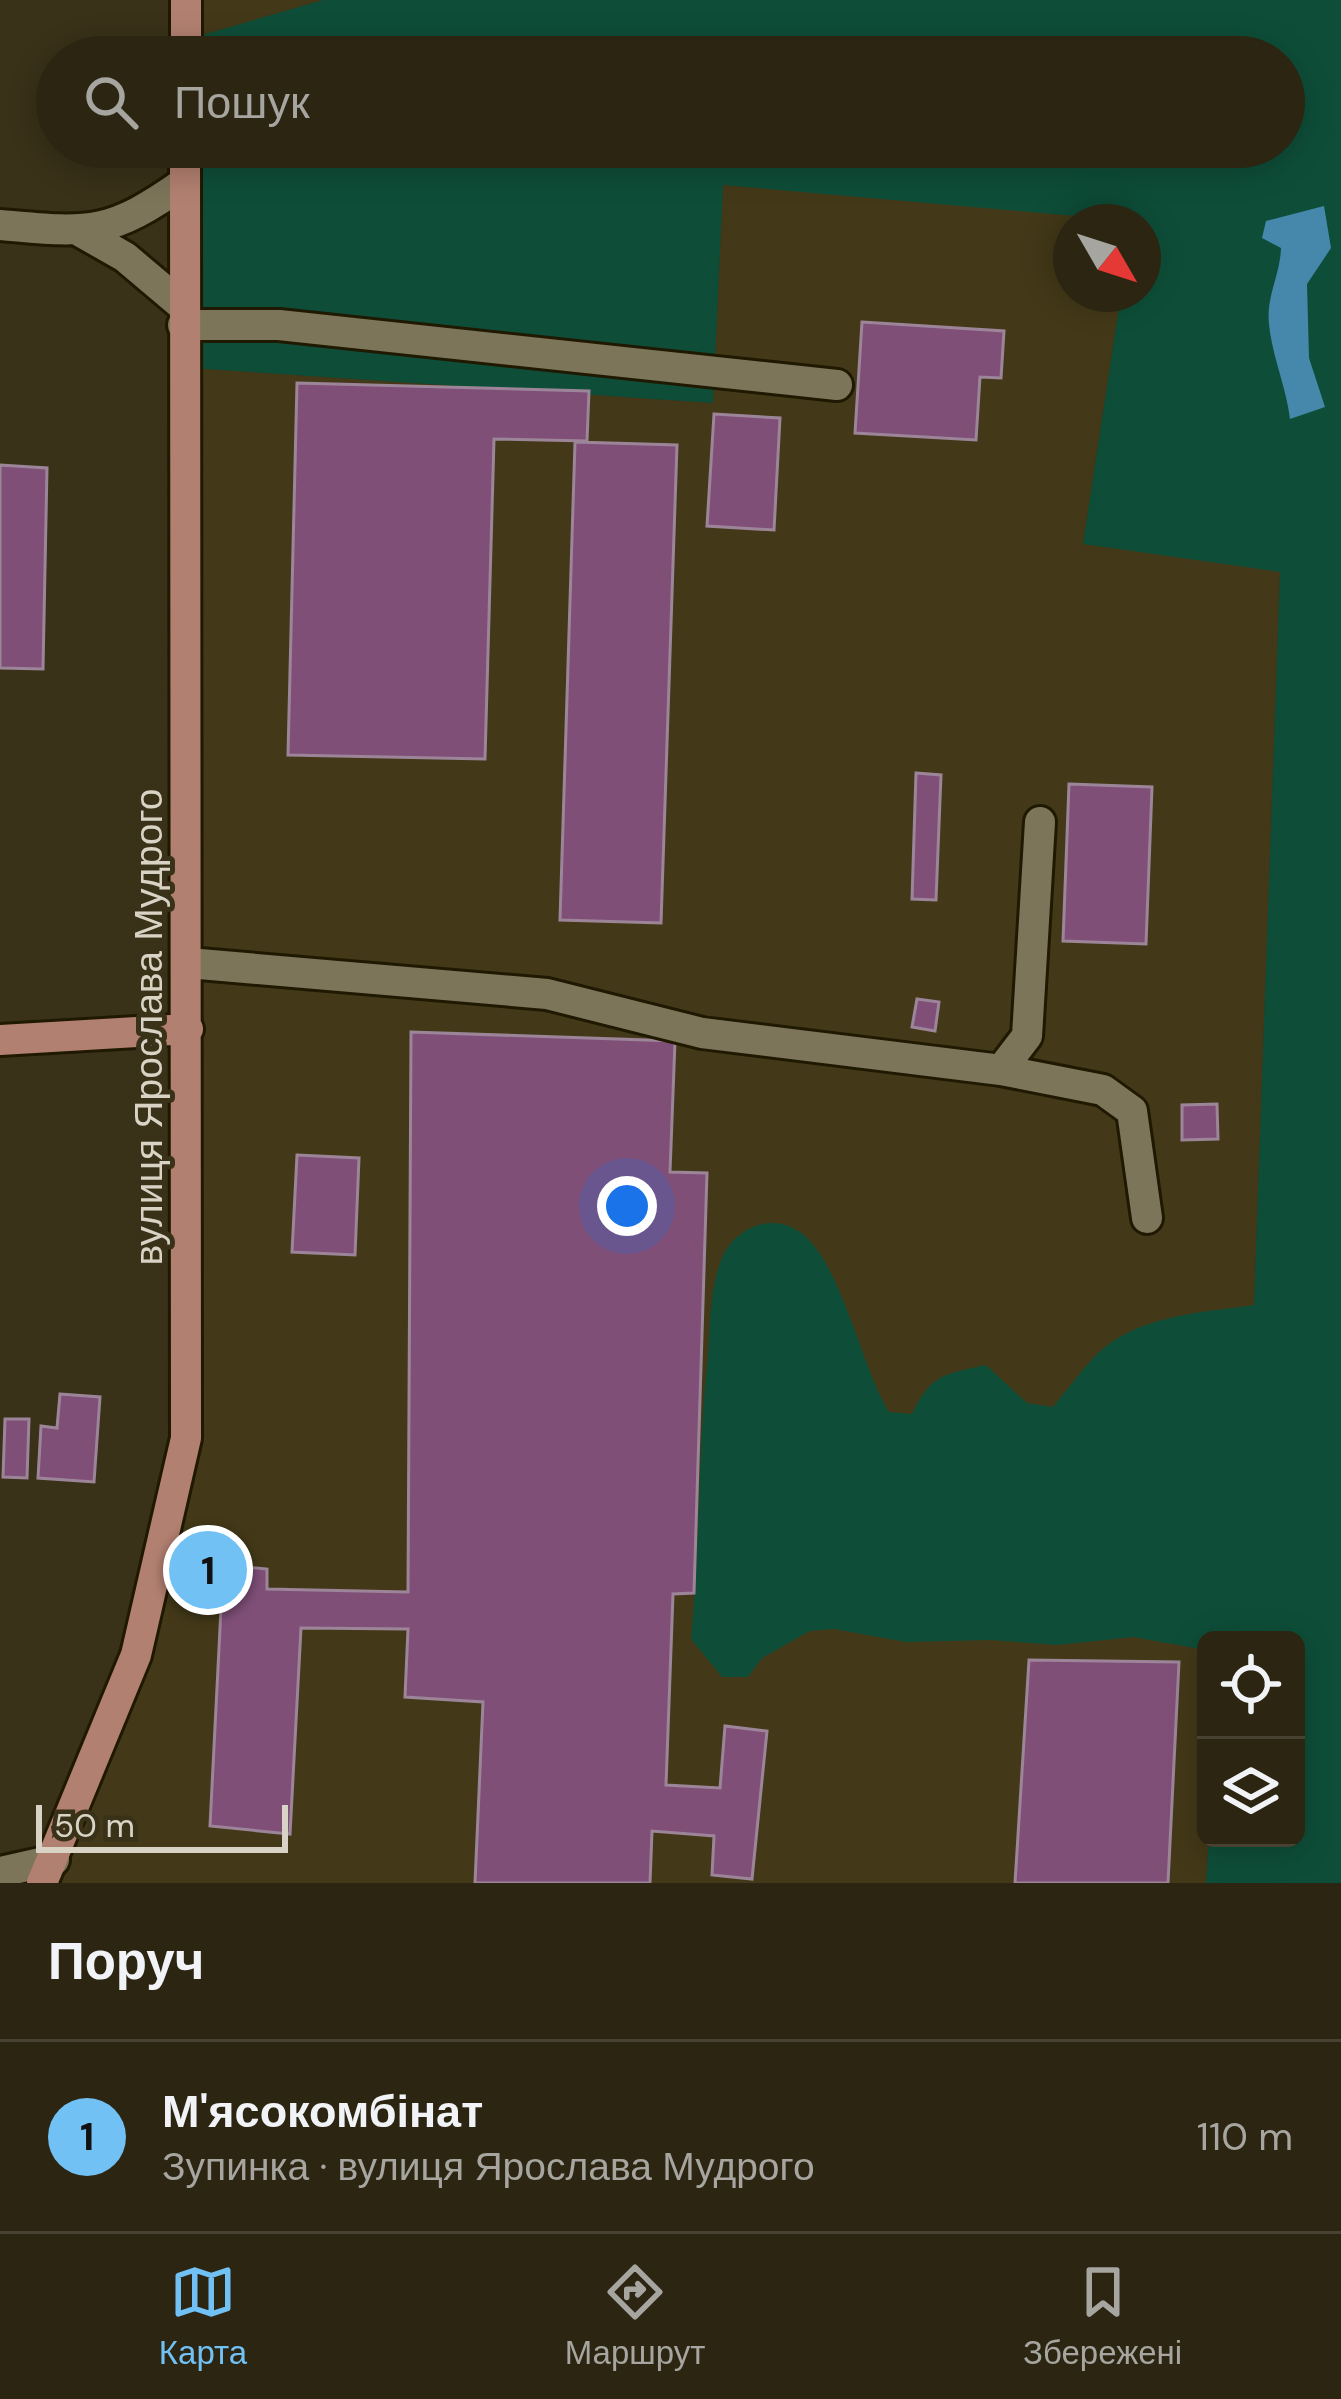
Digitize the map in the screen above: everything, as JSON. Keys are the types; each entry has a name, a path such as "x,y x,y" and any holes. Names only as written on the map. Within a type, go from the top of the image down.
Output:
{"main road":[{"path":"186,0 186,36"},
{"name":"вулиця Ярослава Мудрого","path":"48,1871 136,1655 186,1438 185,168"},
{"path":"0,1040 188,1030"}],"street":[{"path":"0,225 81,232 120,222 185,182"},
{"path":"81,232 125,257 183,316 838,385"},
{"path":"1001,1070 1027,1036 1040,821"},
{"path":"188,963 547,994 702,1034 1001,1070 1102,1090 1132,1111 1147,1218"},
{"path":"0,1872 48,1871"}],"shaded area":[{"path":"198,0 323,0 199,36"},
{"path":"723,185 1053,212 1053,312 1118,312 1083,544 1280,571 1254,1306 1207,1631 1197,1631 1197,1847 1208,1847 1206,1883 48,1883 192,1432 191,368 713,403"}],"green space":[{"path":"323,0 1341,0 1341,1883 1206,1883 1208,1847 1305,1847 1305,1631 1197,1631 1197,1648 1133,1637 1057,1645 990,1640 906,1642 834,1629 810,1631 762,1658 748,1677 722,1677 691,1639 712,1297 725,1252 752,1227 788,1226 814,1246 839,1290 889,1412 912,1414 933,1383 986,1365 1027,1403 1053,1407 1095,1356 1130,1332 1170,1318 1254,1305 1280,572 1083,544 1118,312 1161,312 1161,204 1053,204 1053,214 723,185 713,403 191,368 196,168 1305,168 1305,36 199,36"}],"water":[{"path":"1324,206 1331,248 1307,284 1309,358 1325,407 1290,419 1269,324 1281,248 1262,238 1266,221"}],"building":[{"path":"862,322 1004,331 1001,378 980,377 976,440 855,433"},
{"path":"297,383 589,391 587,441 494,439 485,759 288,755"},
{"path":"714,414 780,418 774,530 707,526"},
{"path":"575,442 677,445 661,923 560,920"},
{"path":"0,465 47,468 43,669 0,668"},
{"path":"916,773 941,775 936,900 912,899"},
{"path":"1069,784 1152,787 1146,944 1063,941"},
{"path":"917,999 939,1002 935,1031 912,1027"},
{"path":"411,1032 675,1041 670,1172 707,1173 694,1593 673,1594 666,1785 720,1788 725,1726 767,1731 752,1879 712,1875 714,1836 652,1831 650,1883 475,1883 483,1702 405,1697 408,1629 301,1628 290,1834 210,1826 222,1589 243,1589 245,1567 267,1569 267,1589 408,1592"},
{"path":"1217,1104 1218,1139 1182,1140 1182,1105"},
{"path":"297,1155 359,1158 355,1255 292,1252"},
{"path":"60,1394 100,1397 94,1482 38,1478 41,1426 57,1428"},
{"path":"5,1419 29,1419 27,1478 3,1477"},
{"path":"1029,1660 1179,1662 1168,1883 1015,1883"}],"place":[{"name":"М'ясокомбінат","path":"208,1570"}]}
